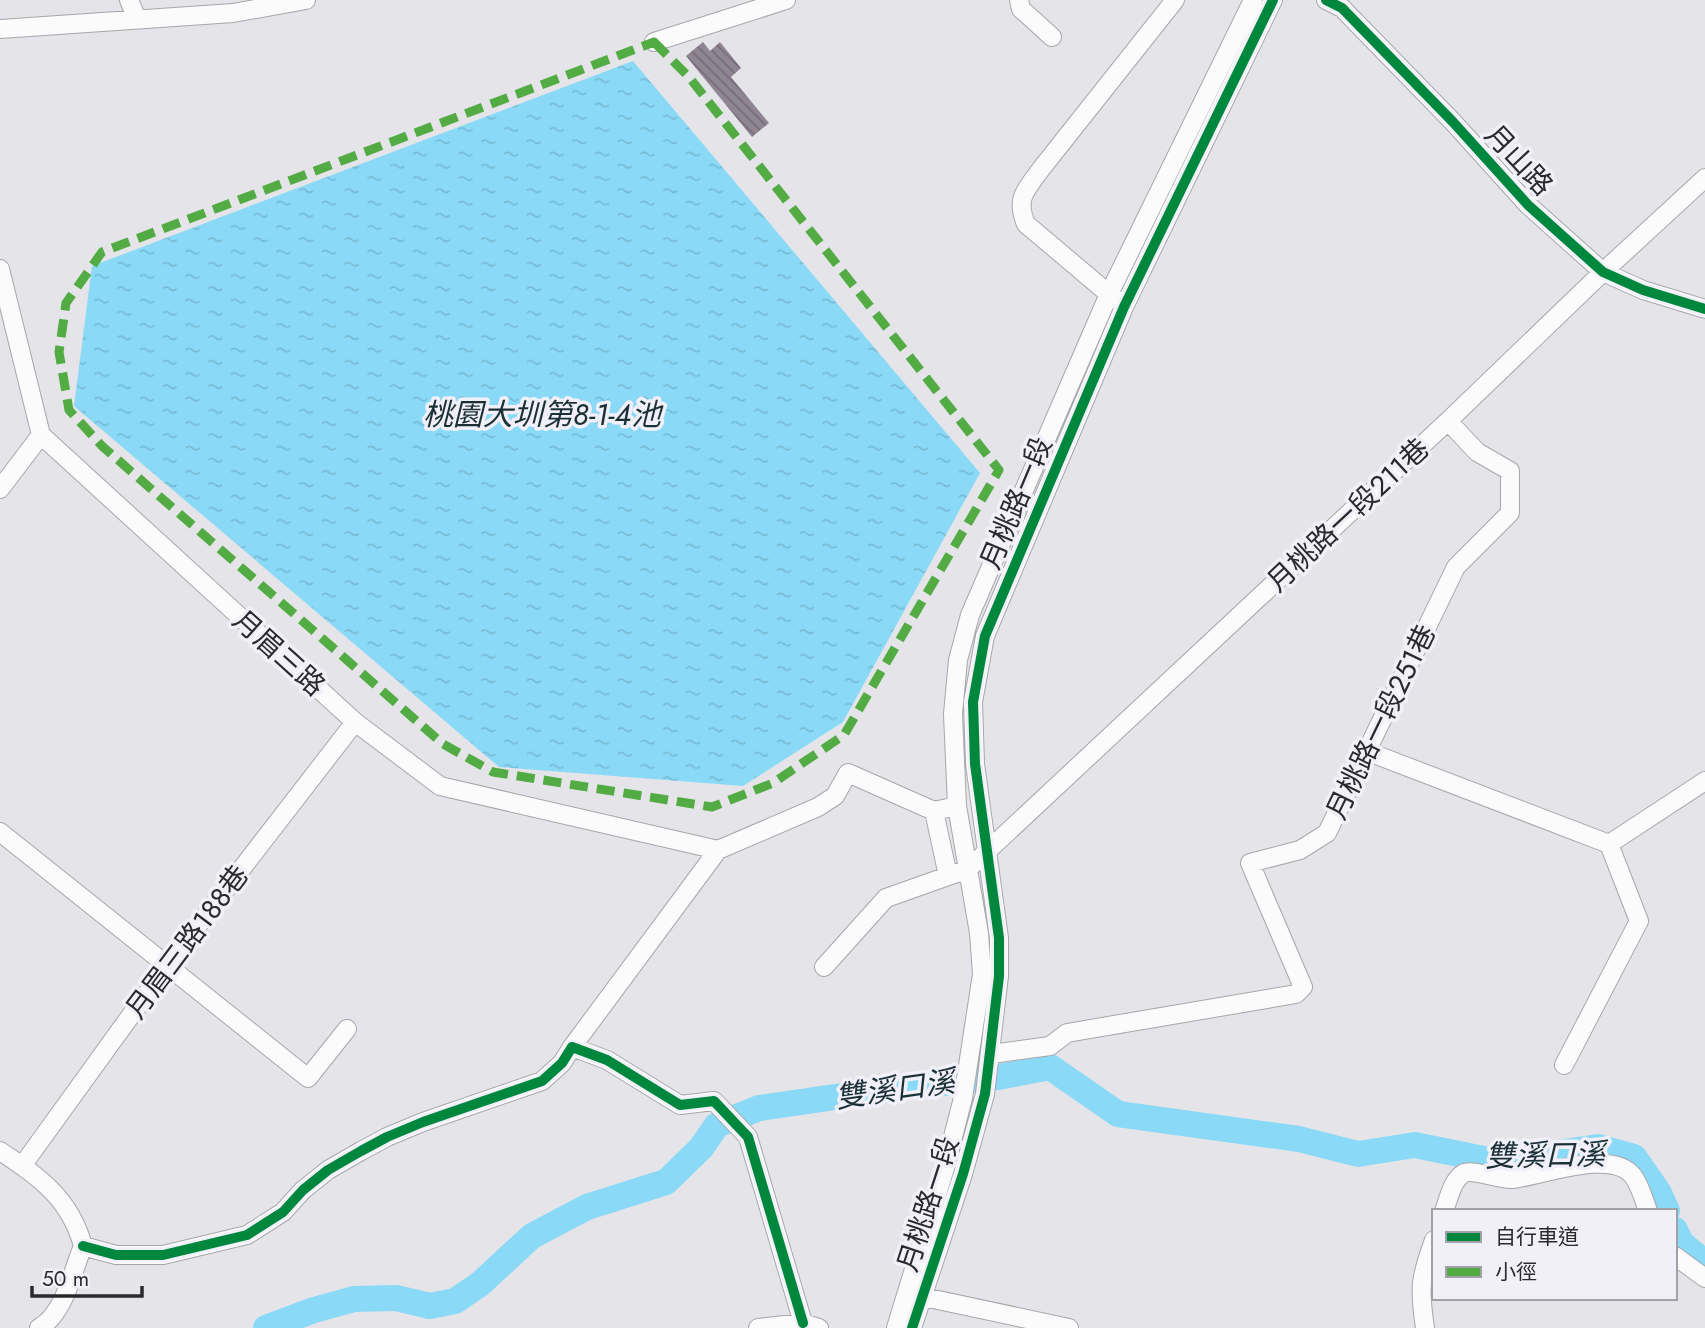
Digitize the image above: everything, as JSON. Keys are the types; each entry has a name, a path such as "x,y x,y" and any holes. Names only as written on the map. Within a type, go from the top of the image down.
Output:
{"street":[{"path":"129,0 137,19"},
{"path":"0,29 233,13 306,0"},
{"path":"654,42 786,0"},
{"path":"1020,0 1021,9 1052,37"},
{"path":"1124,307 1026,224 1020,208 1024,192 1041,169 1175,0"},
{"name":"月桃路一段","path":"912,1328 914,1295 963,1098 982,974 979,933 957,806 953,714 958,660 970,615 1109,294 1253,0"},
{"name":"月桃路一段","path":"896,1328 914,1295 963,1174 985,1094 990,1058 999,976 999,938 975,764 973,702 985,636 1124,307 1273,0"},
{"name":"月山路","path":"1326,0 1342,8 1453,122 1528,205 1603,272 1643,290 1705,309"},
{"name":"月桃路一段211巷","path":"968,869 1705,178"},
{"path":"0,269 41,435 0,489"},
{"name":"月桃路一段251巷","path":"990,1058 1050,1046 1067,1032 1296,994 1303,987 1250,863 1300,850 1327,833 1456,567 1510,513 1510,471 1477,452 1448,421"},
{"name":"月眉三路","path":"41,435 355,722 440,786 718,850"},
{"name":"月眉三路188巷","path":"22,1166 168,964 355,722"},
{"path":"1366,751 1609,844 1639,921 1564,1065"},
{"path":"83,1246 116,1255 163,1255 247,1235 283,1212 303,1190 328,1170 387,1137 542,1081 562,1063 718,850 818,807 835,796 848,774 934,811 957,806"},
{"path":"1609,844 1705,781"},
{"path":"934,811 948,876"},
{"path":"0,832 309,1078 346,1029"},
{"path":"824,967 886,898 968,869"},
{"path":"572,1047 607,1060 680,1105 714,1101 748,1138 811,1326 758,1328"},
{"path":"0,1151 50,1187 63,1202 77,1226 83,1246 58,1309 47,1324 39,1328"},
{"path":"1445,1209 1454,1183 1462,1174 1470,1171 1497,1179 1512,1179 1581,1165 1608,1164 1619,1166 1633,1175 1647,1209"},
{"path":"1425,1328 1420,1299 1422,1279 1432,1246"},
{"path":"1677,1257 1705,1278"},
{"path":"914,1295 1069,1328"}],"water":[{"name":"桃園大圳第8-1-4池","path":"633,61 980,473 843,722 743,786 499,767 74,406 92,266"}],"building":[{"path":"703,42 710,51 720,42 741,68 731,77 769,123 752,137 686,56"}],"waterway":[{"name":"雙溪口溪","path":"266,1328 354,1299 396,1298 430,1306 455,1301 480,1284 532,1236 587,1207 666,1182 701,1148 717,1125 759,1108 998,1077 1050,1067 1118,1114 1299,1139 1358,1154 1415,1145 1498,1162 1598,1147 1634,1157 1659,1193 1666,1209"},
{"name":"雙溪口溪","path":"1677,1234 1681,1243 1705,1263"}],"marked path":[{"path":"654,42 689,77 999,470 844,735 773,783 712,807 493,772 443,744 102,446 69,410 59,352 66,303 102,252 654,42"}],"cycle path":[{"path":"912,1328 963,1174 985,1094 999,976 999,938 975,764 973,702 985,636 1124,307 1273,0"},
{"path":"1326,0 1342,8 1453,122 1528,205 1603,272 1643,290 1705,309"},
{"path":"83,1246 116,1255 163,1255 247,1235 283,1212 303,1190 328,1170 387,1137 423,1122 542,1081 562,1063 572,1047 607,1060 680,1105 714,1101 748,1137 803,1323"}]}
